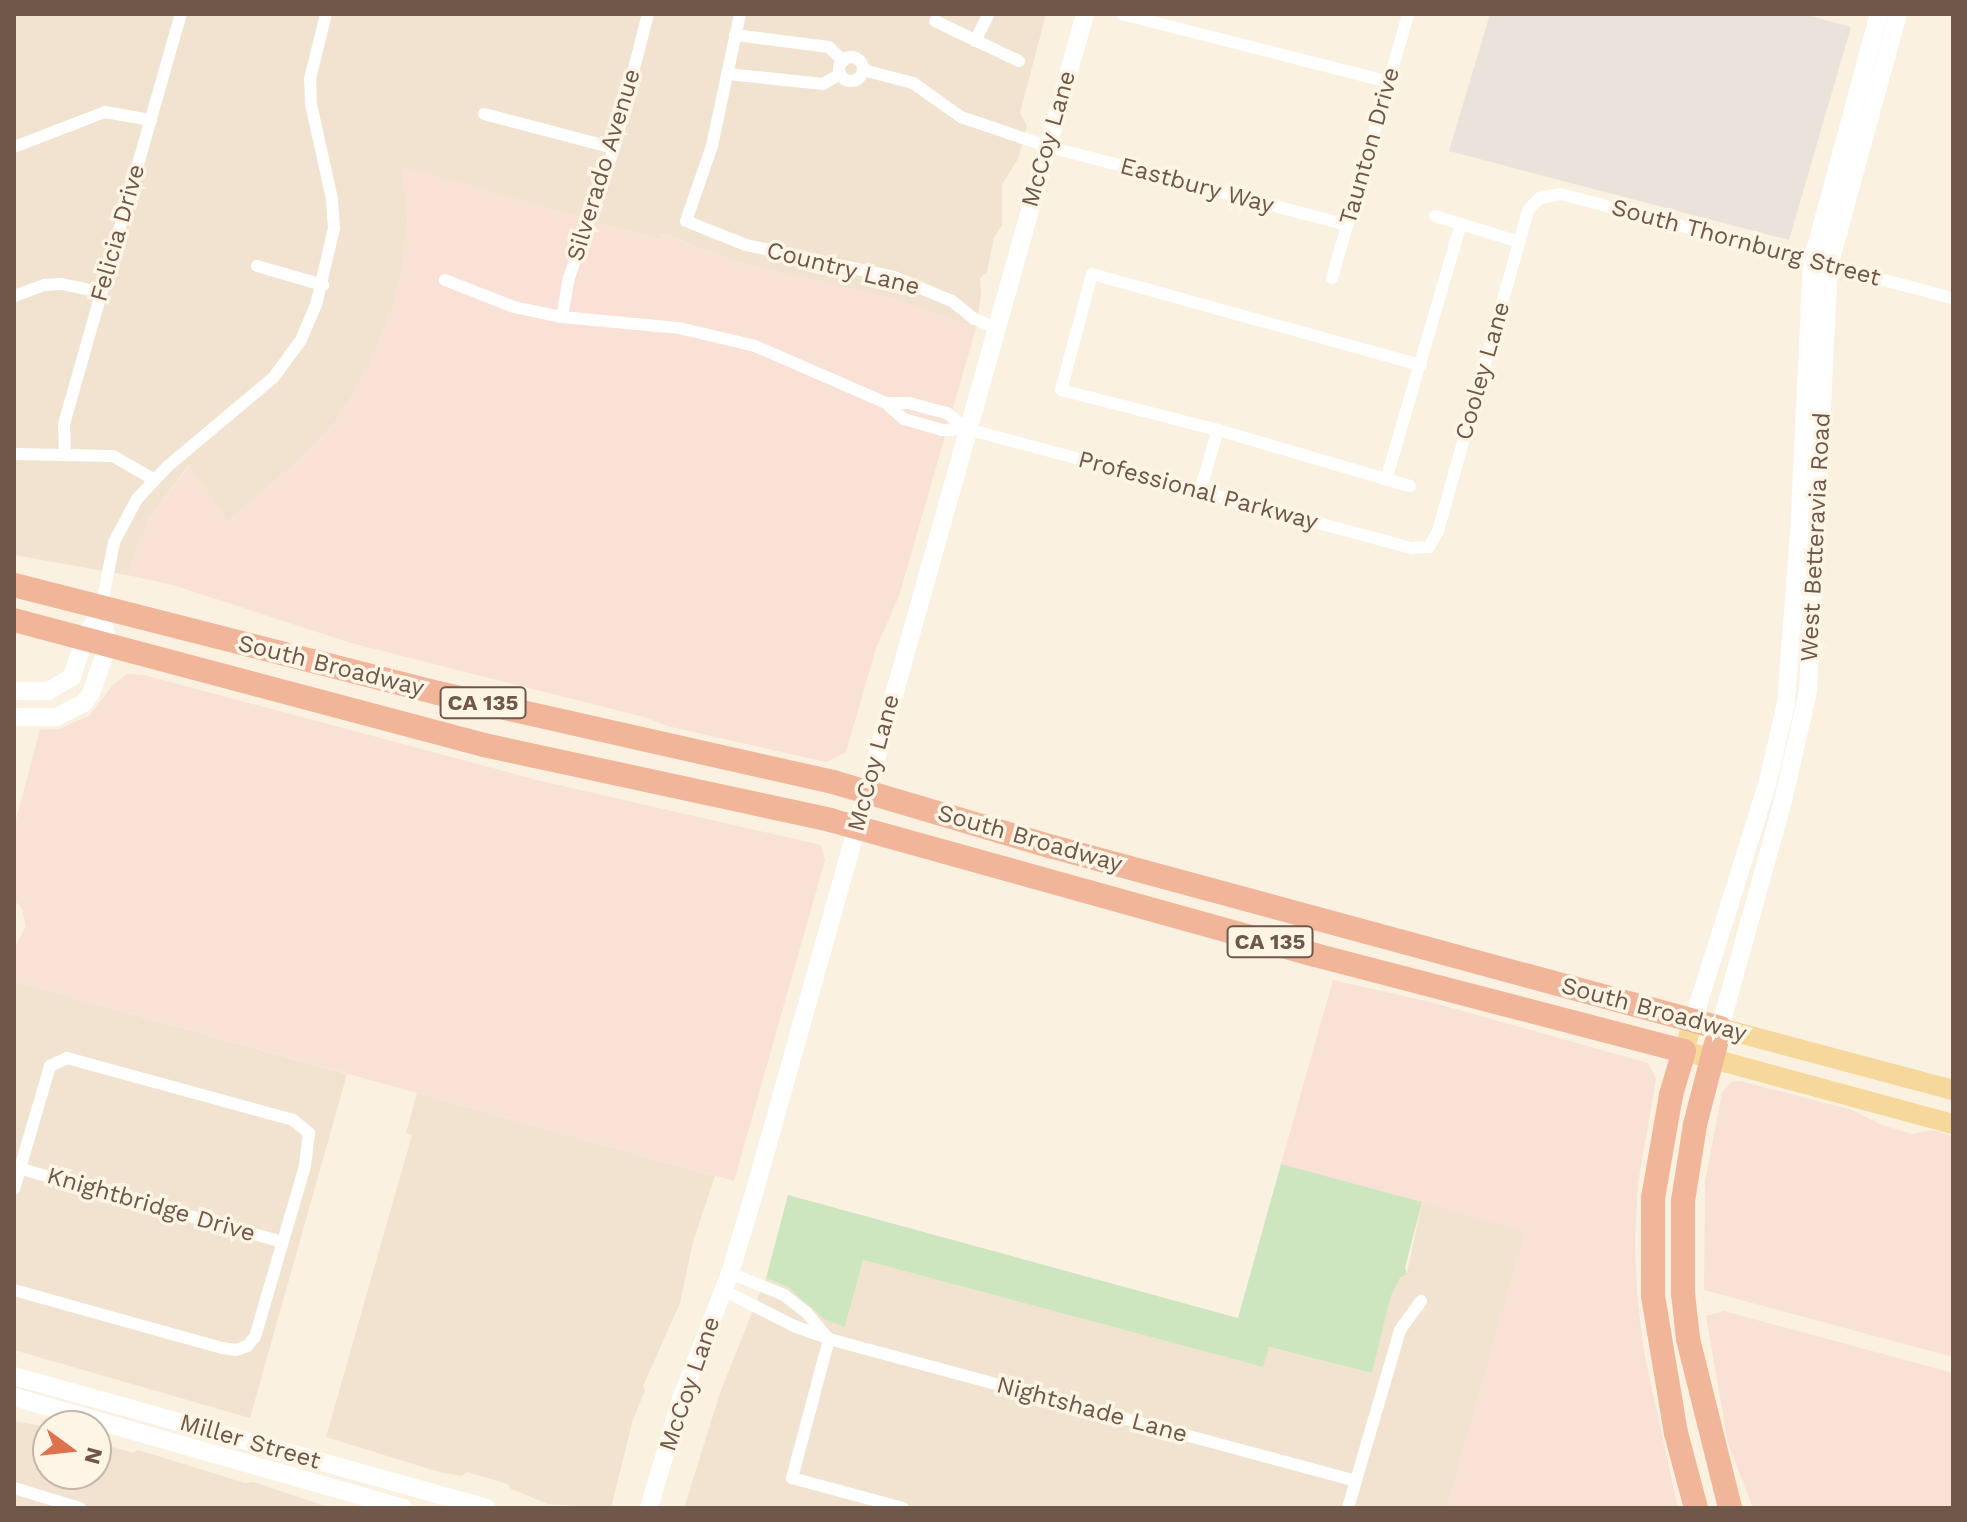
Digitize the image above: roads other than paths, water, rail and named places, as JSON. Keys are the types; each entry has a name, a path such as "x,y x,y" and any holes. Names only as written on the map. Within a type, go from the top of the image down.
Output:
{"highway":[{"name":"CA 135","path":"14,585 101,609"},
{"name":"South Broadway","path":"101,609 438,693 867,791 1170,878 1720,1028"},
{"name":"CA 135","path":"14,620 108,645"},
{"name":"South Broadway","path":"108,645 484,745 857,828 1684,1051"},
{"path":"1160,911 1170,878"},
{"name":"West Betteravia Road","path":"1720,1028 1695,1125 1683,1201 1683,1293 1688,1339 1730,1508"},
{"path":"1684,1051 1671,1095 1653,1198 1653,1296 1676,1433 1696,1508"}],"main road":[{"name":"West Betteravia Road","path":"1684,1051 1693,1021"},
{"name":"South Broadway","path":"1720,1028 1953,1090"},
{"name":"South Broadway","path":"1684,1051 1953,1124"}],"street":[{"name":"Felicia Drive","path":"65,453 64,424 181,14"},
{"path":"14,691 48,691 72,677 84,639 101,609 114,542 137,499 153,479 273,378 301,340 323,285 334,228 332,199 311,104 310,79 326,14"},
{"name":"Silverado Avenue","path":"562,317 569,278 614,148 648,14"},
{"path":"735,35 829,47 842,68 851,81 859,78 863,70 855,58 842,68 823,84 727,74 735,35 740,14"},
{"path":"975,41 989,14"},
{"name":"McCoy Lane","path":"649,1508 681,1399 726,1281 857,828 1085,14"},
{"path":"1122,14 1388,82"},
{"name":"Taunton Drive","path":"1332,278 1408,14"},
{"name":"West Betteravia Road","path":"1693,1021 1768,781 1789,687 1821,264 1879,14"},
{"name":"West Betteravia Road","path":"1720,1028 1784,797 1808,691 1821,264 1898,14"},
{"path":"935,21 1019,61"},
{"name":"Eastbury Way","path":"863,70 913,83 961,117 1046,146 1347,225"},
{"name":"Country Lane","path":"727,74 712,146 686,221 746,245 894,277 939,294 974,319 995,327"},
{"path":"14,147 105,112 151,120"},
{"path":"484,114 614,148"},
{"name":"South Thornburg Street","path":"1540,198 1561,194 1953,298"},
{"name":"Cooley Lane","path":"1429,547 1438,531 1528,210 1540,198"},
{"path":"1435,216 1519,242"},
{"path":"1386,480 1461,224"},
{"path":"257,266 323,285"},
{"path":"1410,486 1218,430 1061,390 1092,274 1421,365"},
{"name":"Professional Parkway","path":"445,280 514,307 562,317 679,328 755,346 886,403 909,403 947,413 967,429 1412,548 1429,547"},
{"path":"14,296 44,285 62,284 100,292"},
{"path":"1200,491 1218,430"},
{"path":"14,454 113,456 153,479"},
{"path":"14,717 56,717 84,703 91,693 108,645 101,609"},
{"path":"14,1189 16,1169 50,1066 67,1058 293,1120 309,1133 305,1166 255,1337 247,1346 236,1350 222,1348 14,1290"},
{"name":"Knightbridge Drive","path":"16,1169 282,1242"},
{"path":"726,1281 784,1295 806,1312 829,1339 792,1478 903,1508"},
{"name":"Nightshade Lane","path":"726,1281 794,1326 829,1339 1356,1481"},
{"path":"1348,1508 1400,1330 1421,1301"},
{"name":"Miller Street","path":"14,1376 486,1508"},
{"name":"Miller Street","path":"14,1397 403,1508"},
{"path":"14,1488 80,1508"}]}
